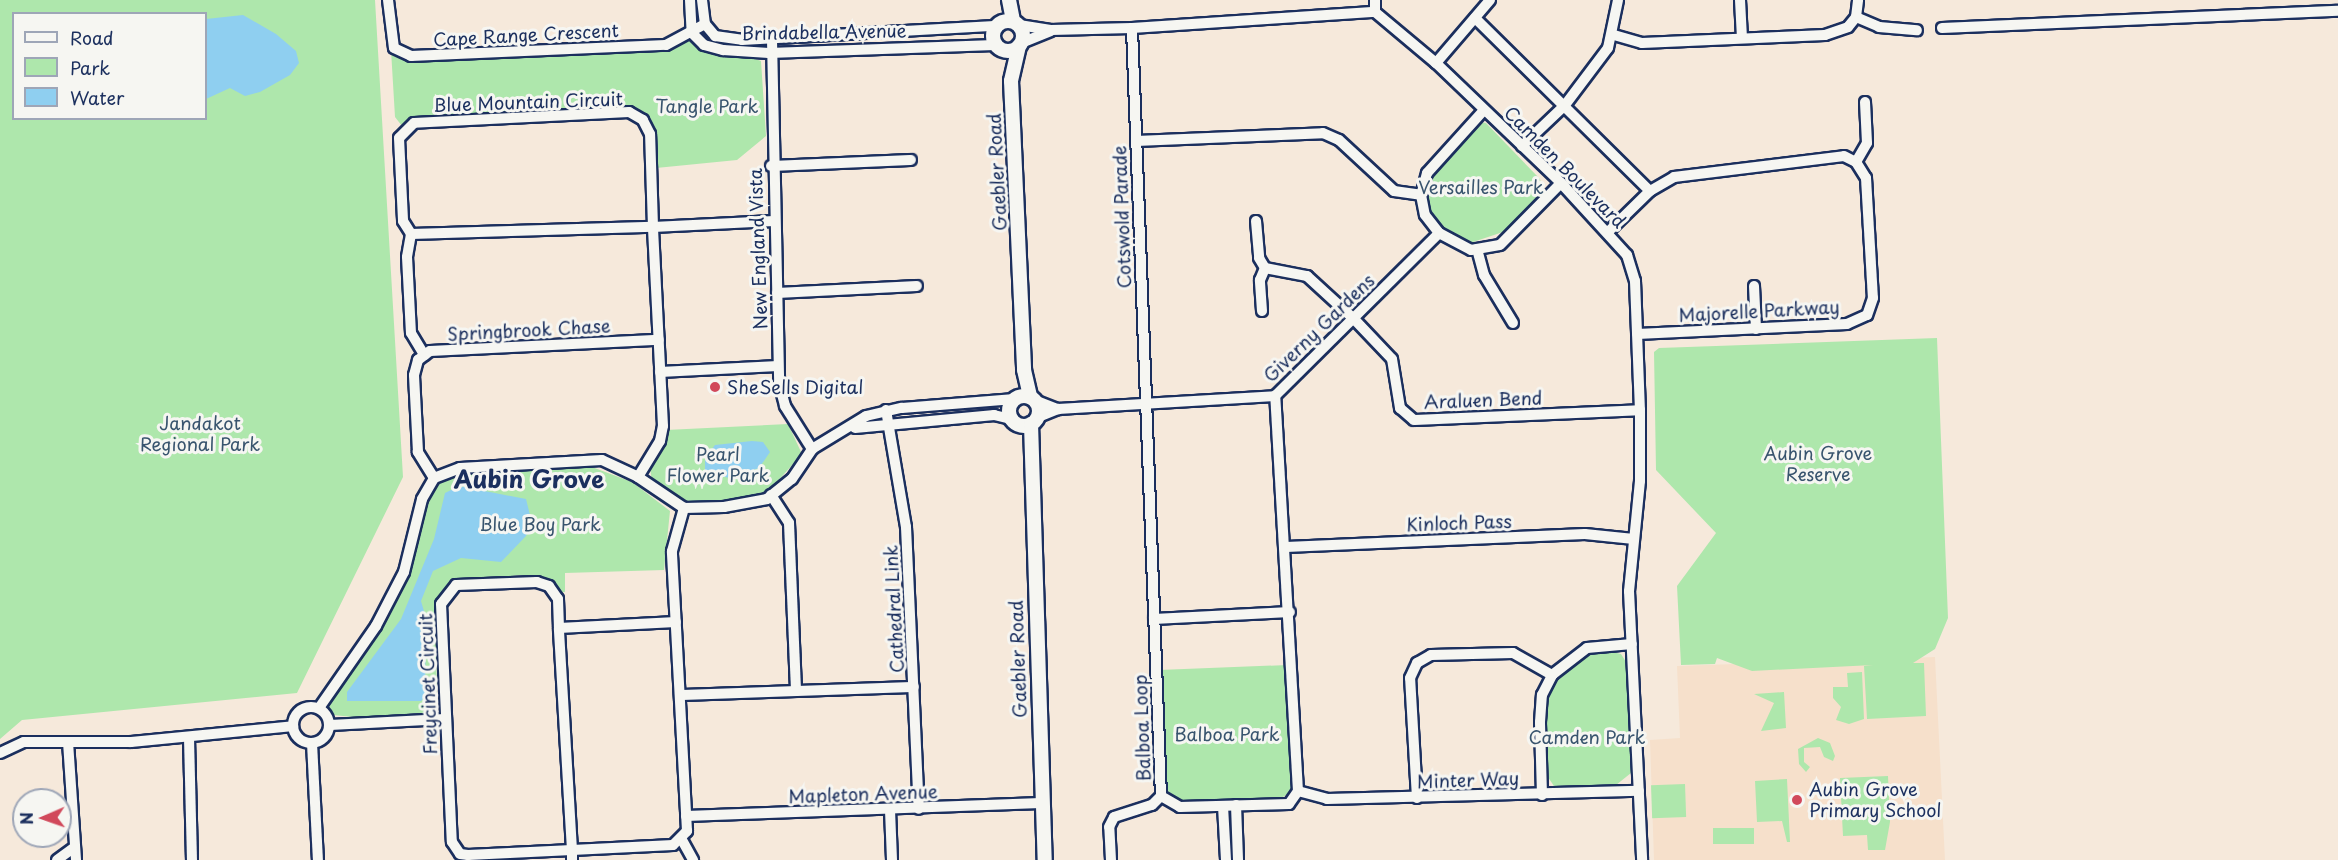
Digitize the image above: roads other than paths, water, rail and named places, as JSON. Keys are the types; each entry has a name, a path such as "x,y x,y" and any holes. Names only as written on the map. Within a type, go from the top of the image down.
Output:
{"street":[{"name":"Cape Range Crescent","path":"388,0 394,48 411,56 666,45 705,24"},
{"path":"690,0 692,33"},
{"path":"702,0 705,24"},
{"path":"1007,0 1007,23 1020,44"},
{"path":"1007,23 1051,30 1132,28 1376,12 1375,0"},
{"path":"1436,63 1490,0"},
{"path":"1522,146 1565,105 1614,35 1618,0"},
{"path":"1740,0 1742,38"},
{"path":"1614,35 1642,43 1825,35 1848,27 1856,17 1858,0"},
{"path":"1942,28 2338,11"},
{"name":"Camden Boulevard","path":"1376,12 1436,63 1561,183 1608,231 1627,255 1635,281 1640,410 1632,644 1642,860"},
{"path":"1856,17 1879,27 1917,30"},
{"path":"1475,18 1650,191"},
{"name":"Brindabella Avenue","path":"705,24 715,36 772,40 1007,23"},
{"name":"Gaebler Road","path":"1007,23 997,46 1011,81"},
{"name":"Cotswold Parade","path":"1132,28 1146,405"},
{"path":"997,46 1008,51 1051,30"},
{"name":"Brindabella Avenue","path":"692,33 704,45 769,53 997,46"},
{"name":"New England Vista","path":"772,40 769,53 771,166 778,366 785,406 815,447"},
{"name":"Gaebler Road","path":"1020,44 1011,81 1045,860"},
{"path":"1608,231 1650,191 1674,177 1844,156 1856,162 1867,143 1865,102"},
{"path":"1484,110 1443,150 1427,173 1421,195 1425,214 1439,234 1477,249 1500,245 1561,183"},
{"name":"Blue Mountain Circuit","path":"411,234 403,221 399,138 414,123 629,112 643,120 650,134 659,340 660,441 638,477"},
{"path":"1136,141 1323,133 1338,140 1394,191 1421,195"},
{"path":"771,166 912,160"},
{"name":"Majorelle Parkway","path":"1637,333 1847,324 1867,315 1873,298 1866,178 1856,162"},
{"path":"424,356 411,333 406,257 411,234 774,221"},
{"path":"1256,221 1259,258 1265,268 1260,280 1262,311"},
{"name":"Giverny Gardens","path":"1025,421 1058,409 1275,396 1439,234"},
{"path":"1477,249 1484,275 1513,323"},
{"name":"Araluen Bend","path":"1265,268 1307,276 1354,319 1392,359 1400,408 1414,420 1640,410"},
{"path":"777,292 917,286"},
{"path":"1754,286 1756,328"},
{"name":"Springbrook Chase","path":"434,478 418,452 414,375 418,360 430,351 659,340"},
{"path":"660,372 778,366"},
{"path":"1275,396 1290,612 1299,791"},
{"path":"330,725 324,739 312,744 298,738 293,726 301,710 319,708 376,626 404,572 422,499 434,478 460,468 602,460 638,477 684,508 724,507 771,495 792,479 815,447 867,416 886,410 1024,399"},
{"name":"Gaebler Road","path":"1024,399 1010,408 1025,421"},
{"name":"Giverny Gardens","path":"1024,399 1058,409"},
{"name":"Balboa Loop","path":"1146,405 1161,796 1180,807 1236,806 1288,804 1299,791"},
{"name":"Cathedral Link","path":"886,410 906,527 919,809"},
{"path":"815,447 861,425 1002,415 1025,421"},
{"path":"771,495 789,523 796,691"},
{"path":"684,508 672,551 686,816 682,840 693,860"},
{"name":"Kinloch Pass","path":"1286,547 1585,534 1634,539"},
{"name":"Freycinet Circuit","path":"572,855 558,599 549,586 537,582 456,585 441,604 452,842 458,857 572,855 673,845 682,840"},
{"path":"1154,619 1290,612"},
{"path":"559,628 676,622"},
{"path":"1542,795 1539,722 1542,695 1552,675 1587,648 1632,644"},
{"path":"1417,798 1410,678 1417,663 1431,655 1513,653 1552,675"},
{"path":"680,695 914,687"},
{"path":"319,708 330,725"},
{"path":"330,725 445,719"},
{"path":"0,753 24,742 189,738 293,726"},
{"path":"189,738 192,860"},
{"path":"68,742 76,860"},
{"path":"312,744 318,860"},
{"name":"Minter Way","path":"1299,791 1327,799 1639,791"},
{"path":"1111,860 1109,827 1114,817 1152,805 1161,796"},
{"name":"Mapleton Avenue","path":"686,816 1041,803"},
{"path":"1223,806 1226,860"},
{"path":"1236,806 1238,860"},
{"path":"890,810 892,860"},
{"path":"57,860 75,847"}],"water":[{"path":"243,15 276,34 296,51 299,63 290,75 260,92 245,96 230,88 207,99 207,19"},
{"path":"763,442 770,452 759,468 730,478 705,473 705,458 715,445"},
{"path":"459,486 526,499 532,523 526,536 501,562 461,558 433,571 421,601 426,618 425,697 421,701 347,701 347,692 401,619 434,539 445,493"}],"place":[{"name":"SheSells Digital","path":"715,387"},
{"name":"Aubin Grove Primary School","path":"1797,800"}],"district":[{"name":"Aubin Grove","path":"529,479"}],"park label":[{"name":"Tangle Park","path":"707,106"},
{"name":"Versailles Park","path":"1481,187"},
{"name":"Jandakot Regional Park","path":"200,434"},
{"name":"Aubin Grove Reserve","path":"1818,464"},
{"name":"Pearl Flower Park","path":"718,465"},
{"name":"Blue Boy Park","path":"540,524"},
{"name":"Balboa Park","path":"1227,734"},
{"name":"Camden Park","path":"1587,737"}]}
